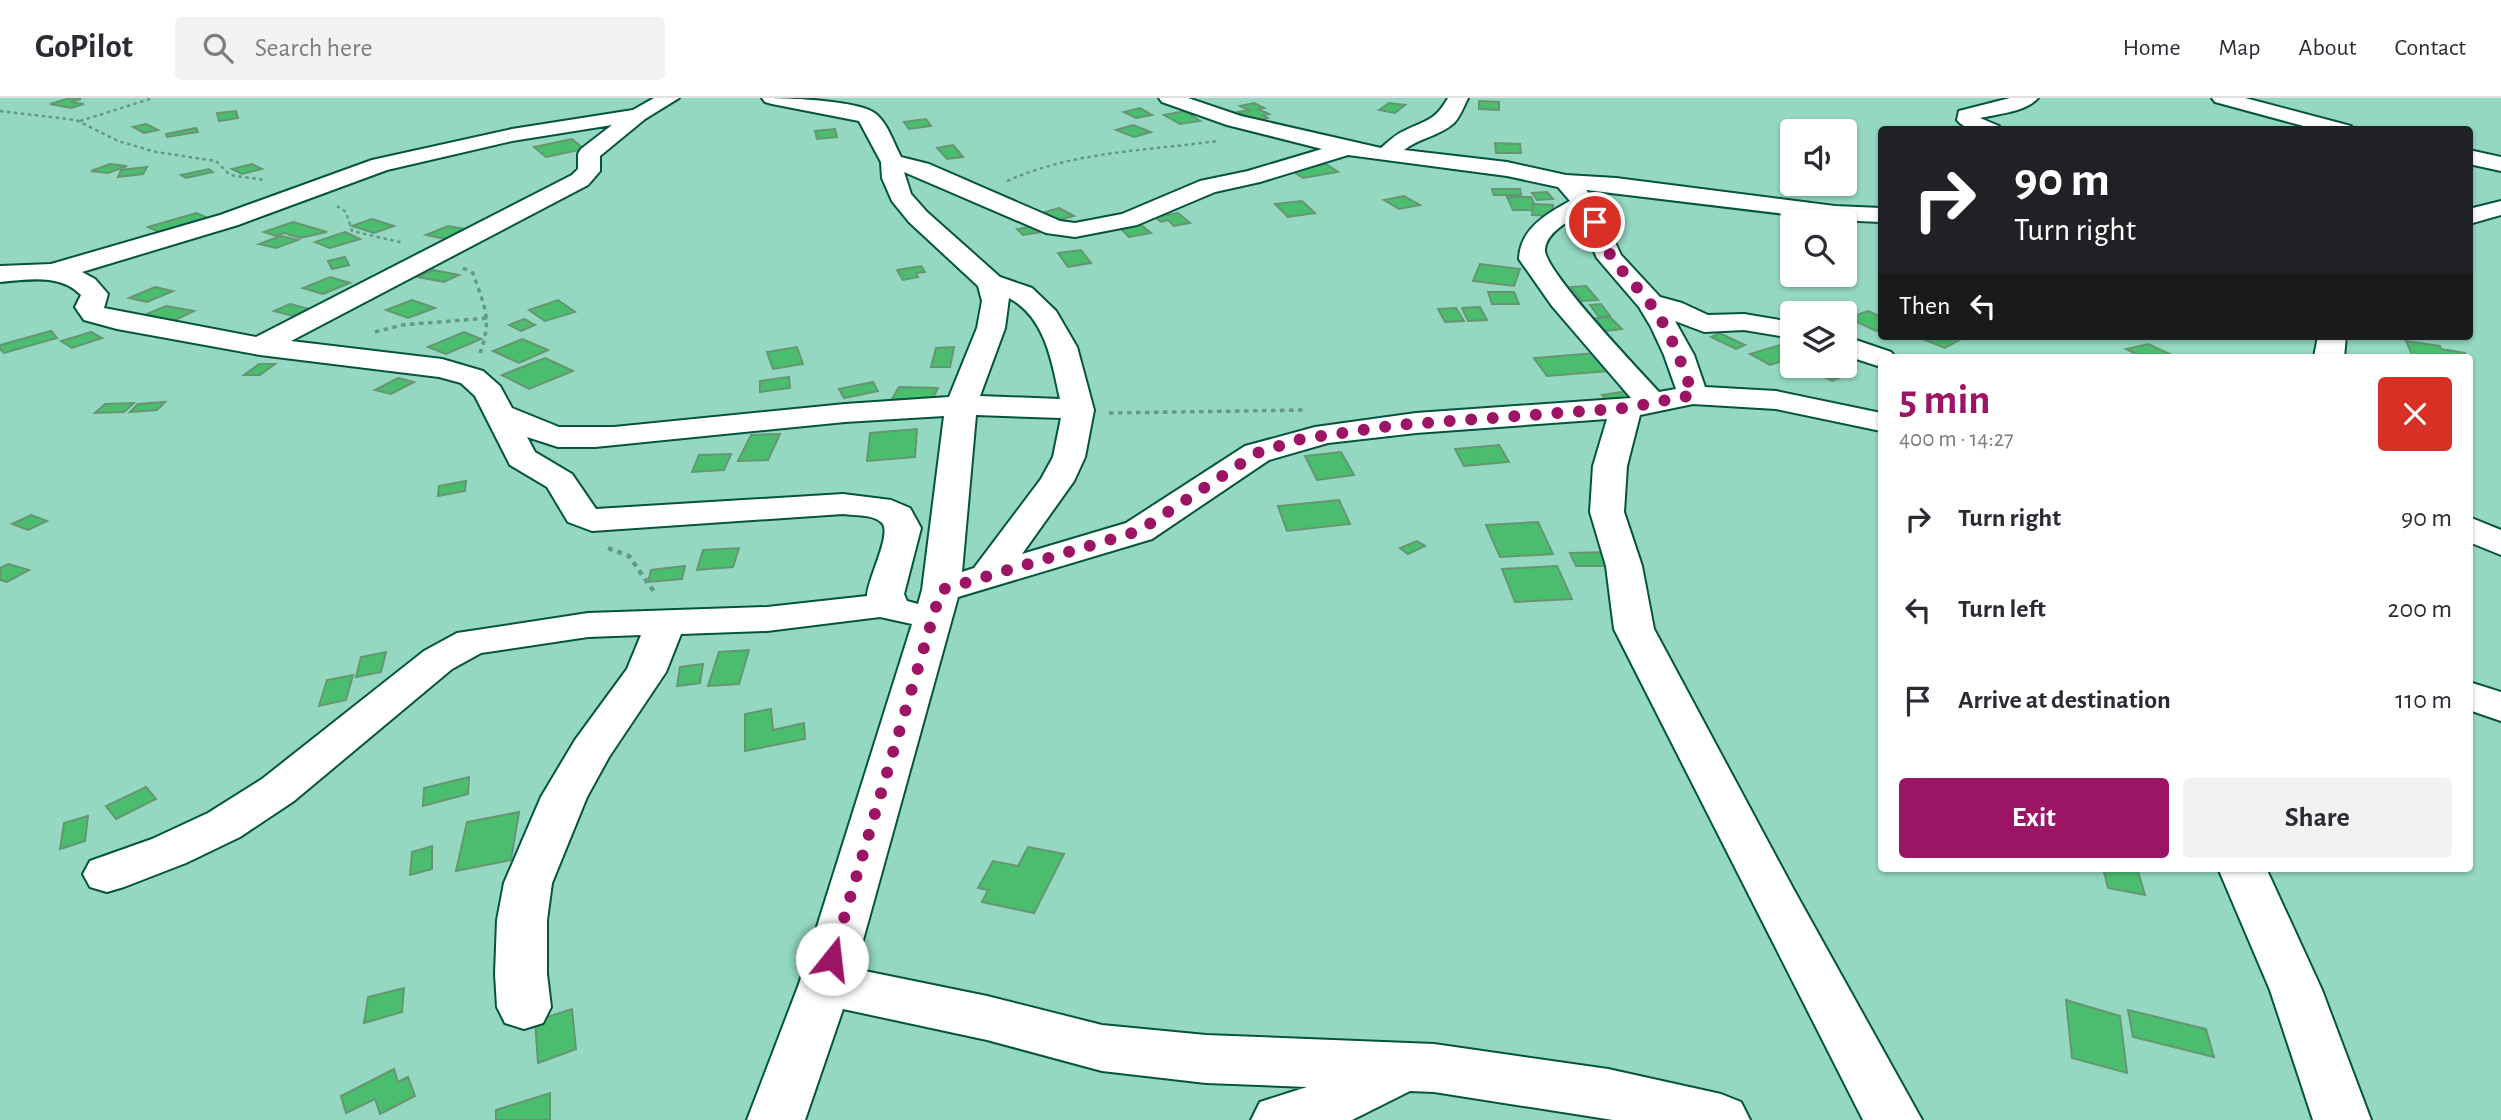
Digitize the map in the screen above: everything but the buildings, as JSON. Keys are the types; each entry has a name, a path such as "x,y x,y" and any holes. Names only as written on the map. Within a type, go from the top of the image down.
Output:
{"street":[{"path":"260,346 580,180 589,172 589,154 638,115 669,98"},
{"path":"772,98 866,116 873,123 892,162 896,189 905,203 991,283 1022,294 1046,317 1062,347 1078,410 1069,457 1057,481 989,573"},
{"path":"1169,98 1261,129 1346,149 1507,169 1575,192 1616,186 1835,213 1878,215"},
{"path":"1385,155 1409,136 1432,128 1447,118 1458,98"},
{"path":"1982,126 1967,120 1966,115 2008,106 2028,98"},
{"path":"2229,99 2329,126"},
{"path":"53,272 180,236 380,165 464,144 638,115"},
{"path":"892,162 918,168 1055,228 1074,230 1136,218 1208,186 1252,177 1346,149"},
{"path":"2473,158 2501,164"},
{"path":"1575,192 1610,258 1650,303 1679,355 1693,395"},
{"path":"1575,192 1534,242 1532,259 1639,405"},
{"path":"2473,215 2500,209"},
{"path":"0,274 53,272 71,275 88,285 95,294 89,307 94,314 159,329 260,346 442,368 472,377 488,391 515,450 522,458 560,481 580,515 592,520 843,504 878,507 891,512 901,522 905,537 885,588 887,605"},
{"path":"776,1120 825,984 936,604 961,407 991,328 996,301 991,283"},
{"path":"1650,303 1672,309 1704,324 1744,322 1780,328"},
{"path":"1857,350 1878,357"},
{"path":"107,874 180,846 224,825 267,797 347,737 438,660 460,647 482,639 552,628 767,619 887,605 899,611 936,604 989,573 1081,550 1139,531 1257,453 1301,439 1382,427 1639,405 1693,395 1776,400 1878,421"},
{"path":"1639,405 1610,466 1607,512 1624,566 1634,629 1893,1120"},
{"path":"499,414 515,417 548,435 597,437 831,415 961,407 1078,410"},
{"path":"2473,530 2501,544"},
{"path":"524,1007 521,974 522,920 528,883 564,797 590,751 646,672 674,622"},
{"path":"2473,696 2501,707"},
{"path":"2244,872 2296,990 2302,1014 2342,1120"},
{"path":"825,984 987,1018 1102,1048 1206,1059 1404,1066 1547,1083 1721,1120"},
{"path":"1280,1120 1303,1115 1334,1102 1404,1066"}],"path":[{"path":"0,111 80,121 153,98"},
{"path":"80,121 96,132 144,149 216,161 224,171 240,178 305,181 309,184 304,191 308,202 335,206 346,212 352,231 393,239 430,258 473,273 488,318 487,334 472,377"},
{"path":"992,200 995,190 1002,183 1035,168 1106,155 1171,149 1246,135 1261,129"},
{"path":"375,332 402,325 488,318"},
{"path":"1078,410 1157,414 1219,410 1314,410"},
{"path":"592,520 596,540 629,556 674,622"}],"route":[{"path":"832,959 941,590 989,573 1081,550 1139,531 1257,453 1301,439 1397,425 1626,408 1693,395 1679,355 1665,327 1650,303 1610,258 1595,222"}]}
